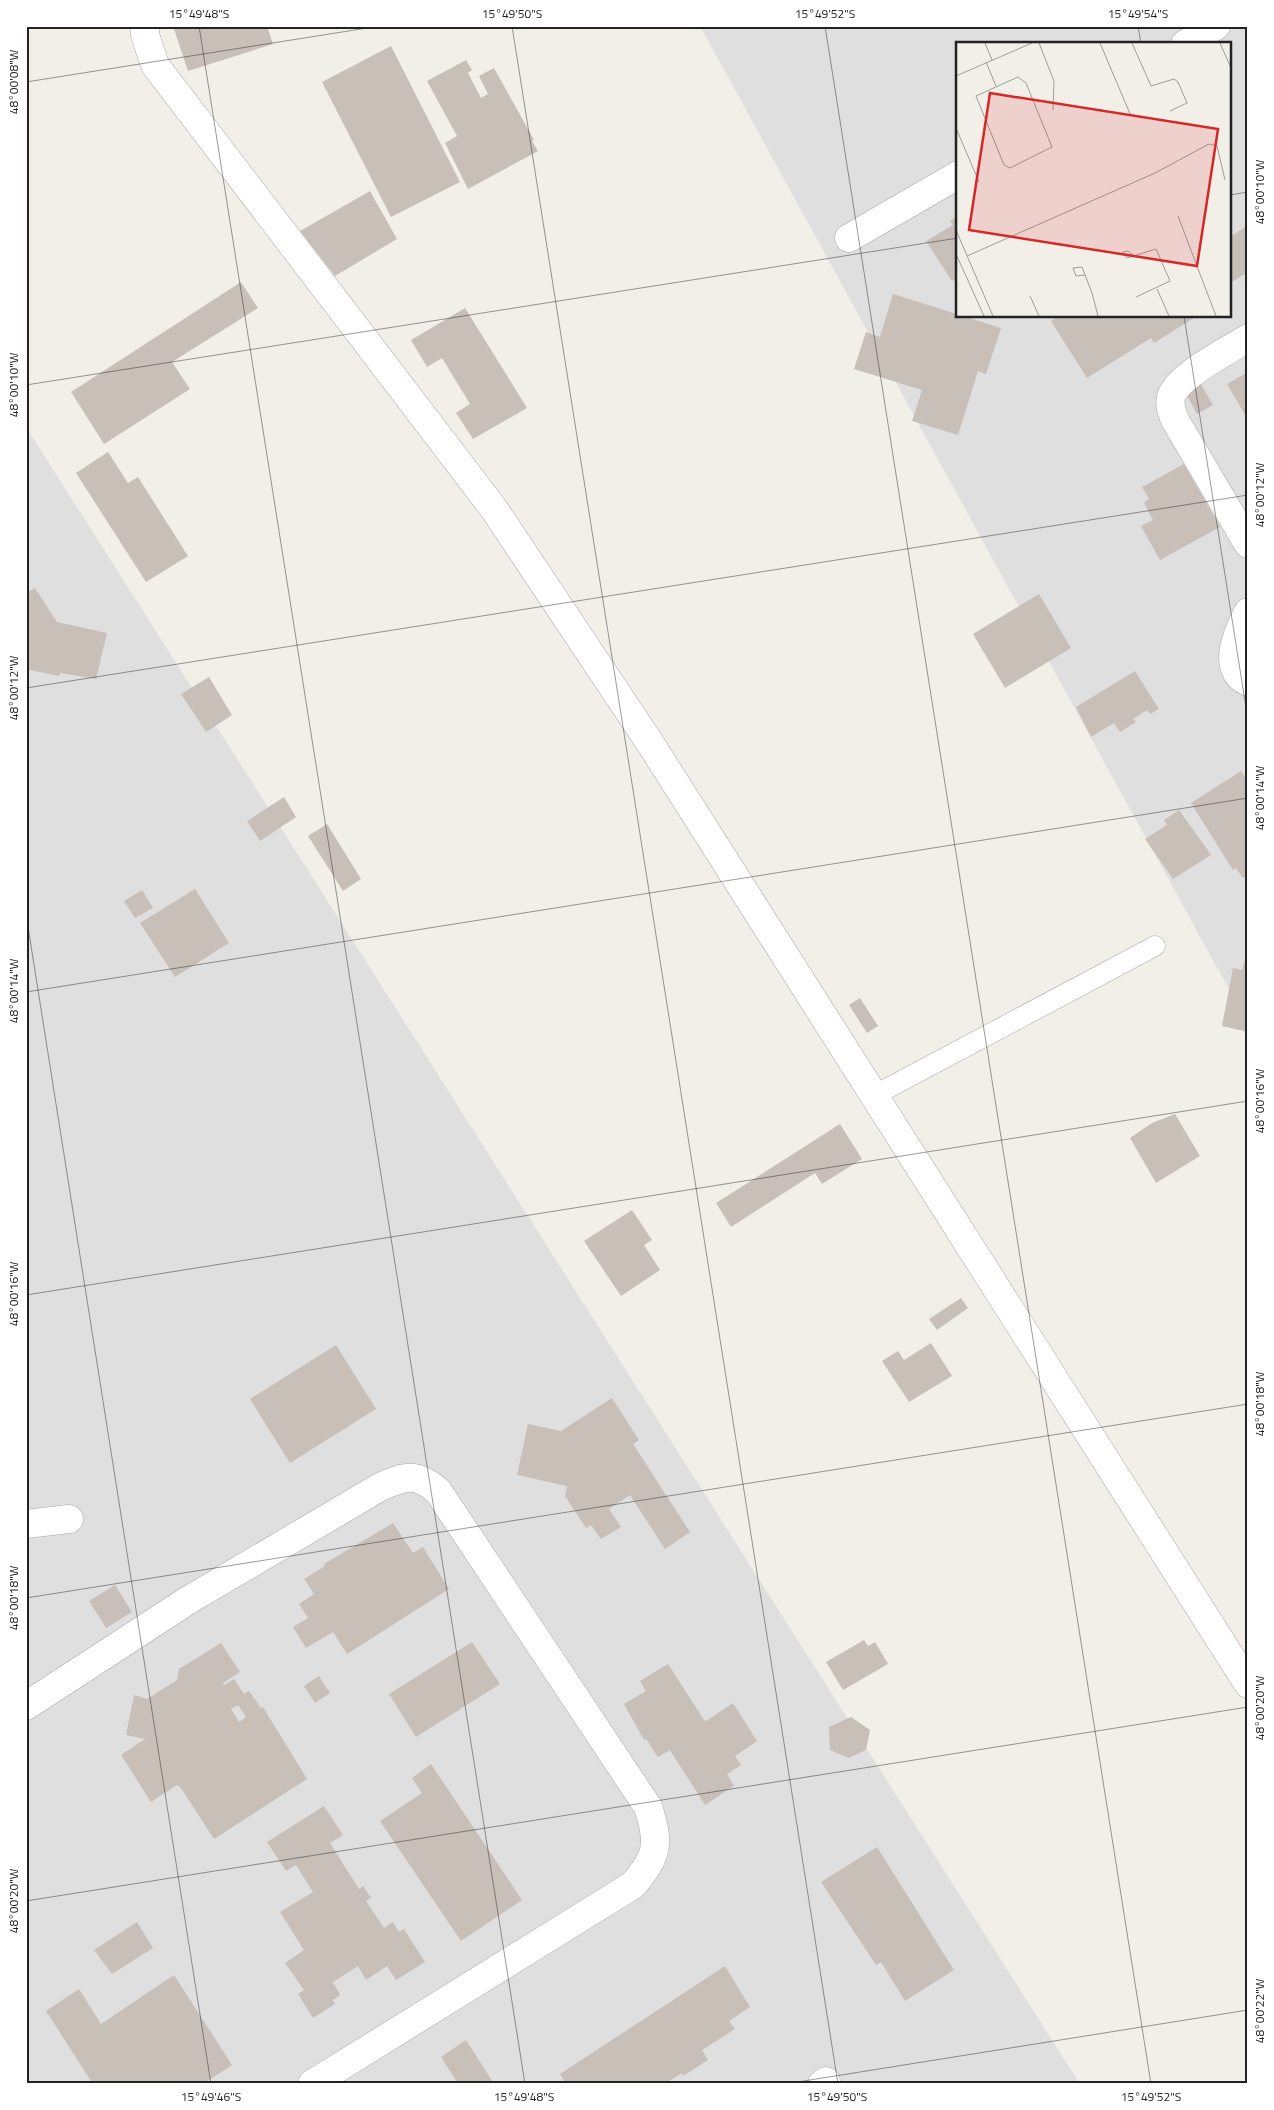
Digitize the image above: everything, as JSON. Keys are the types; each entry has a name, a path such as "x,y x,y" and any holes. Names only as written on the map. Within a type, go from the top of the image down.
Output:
{"street":[{"path":"145,26 145,35 155,65 494,509 650,743 1248,1684"},
{"path":"1188,42 1216,26"},
{"path":"849,238 956,176"},
{"path":"1248,338 1190,375 1175,388 1170,406 1174,420 1248,544"},
{"path":"1248,612 1233,644 1233,659 1238,673 1248,682"},
{"path":"26,1706 187,1601 380,1487 403,1477 414,1477 426,1480 438,1490 648,1807 655,1828 656,1850 649,1866 633,1885 312,2084"},
{"path":"26,1524 69,1519"}],"lane":[{"path":"875,1095 1155,946"}],"shaded area":[{"path":"700,26 1248,26 1248,1024"},
{"path":"26,427 1080,2084 26,2084"}],"building":[{"path":"173,26 267,26 273,44 188,71"},
{"path":"391,46 460,182 391,217 322,82"},
{"path":"466,60 472,70 468,73 481,98 488,94 479,76 494,68 534,140 532,141 538,151 468,189 445,143 457,136 427,81"},
{"path":"370,191 397,239 335,276 300,231"},
{"path":"956,217 956,279 952,281 926,241 953,225 950,221"},
{"path":"1248,225 1248,272 1232,282 1232,236"},
{"path":"241,282 258,308 172,362 190,389 104,444 71,392"},
{"path":"893,294 956,314 956,318 969,318 1001,328 986,374 978,371 958,435 912,421 922,390 854,369 866,332 880,337"},
{"path":"465,308 527,408 473,439 456,413 470,404 442,358 427,367 411,340"},
{"path":"1056,318 1194,318 1154,343 1151,338 1087,378 1051,321"},
{"path":"1248,372 1248,420 1227,384"},
{"path":"1201,384 1213,405 1197,414 1186,394"},
{"path":"108,452 128,483 138,477 188,556 146,582 76,473"},
{"path":"1184,464 1220,527 1160,560 1141,526 1153,520 1144,503 1149,499 1142,487"},
{"path":"35,588 57,622 107,633 96,679 60,673 59,676 30,670 26,672 26,593"},
{"path":"1039,594 1071,648 1005,688 973,634"},
{"path":"1135,671 1159,709 1150,714 1147,710 1133,719 1136,722 1120,732 1114,723 1091,737 1076,707"},
{"path":"209,677 232,715 206,732 181,694"},
{"path":"1241,771 1248,781 1248,874 1243,878 1236,868 1233,870 1191,803"},
{"path":"284,797 296,817 260,841 247,821"},
{"path":"1179,810 1211,855 1173,879 1145,839 1167,825 1164,820"},
{"path":"327,824 361,879 343,891 308,836"},
{"path":"195,889 229,943 175,977 140,923"},
{"path":"142,890 153,908 135,918 124,901"},
{"path":"1248,949 1248,1032 1222,1026 1233,968 1242,970"},
{"path":"860,998 878,1026 867,1033 849,1005"},
{"path":"1175,1114 1200,1156 1156,1183 1130,1138 1152,1123"},
{"path":"840,1124 862,1159 822,1184 815,1173 731,1227 716,1203"},
{"path":"632,1210 652,1240 644,1245 660,1270 621,1296 584,1241"},
{"path":"961,1298 968,1308 937,1330 929,1319"},
{"path":"931,1343 952,1376 909,1402 882,1361 898,1351 904,1360"},
{"path":"336,1345 376,1409 290,1463 250,1399"},
{"path":"612,1398 639,1440 633,1444 690,1532 665,1549 630,1495 609,1509 621,1527 601,1539 591,1525 586,1528 565,1496 567,1486 517,1475 528,1424 561,1431"},
{"path":"393,1523 413,1553 423,1547 449,1589 347,1654 333,1632 306,1648 293,1627 308,1618 299,1604 314,1594 304,1579 325,1566 324,1564"},
{"path":"115,1585 132,1612 106,1628 89,1601"},
{"path":"864,1640 868,1646 875,1642 888,1664 843,1690 826,1662"},
{"path":"472,1642 500,1684 416,1737 389,1694"},
{"path":"221,1643 240,1672 223,1683 224,1685 234,1679 244,1694 249,1691 261,1708 263,1707 307,1779 214,1839 181,1788 177,1785 151,1802 121,1755 145,1739 126,1735 134,1695 147,1699 177,1680 179,1669","holes":["238,1705 246,1717 239,1722 231,1709"]},
{"path":"668,1664 704,1720 706,1721 733,1703 757,1741 735,1756 741,1765 727,1774 734,1786 705,1805 670,1750 658,1757 646,1739 644,1740 624,1704 646,1691 640,1681"},
{"path":"319,1676 330,1693 315,1703 304,1686"},
{"path":"851,1717 870,1730 866,1750 849,1758 830,1750 829,1727"},
{"path":"431,1764 522,1900 461,1941 380,1821 422,1793 412,1778"},
{"path":"324,1806 343,1835 330,1843 359,1889 363,1886 371,1898 366,1901 384,1928 393,1922 399,1932 404,1929 425,1962 396,1980 387,1966 366,1980 358,1966 333,1982 340,1995 333,2000 335,2004 313,2018 298,1994 304,1990 285,1963 304,1950 280,1912 313,1892 296,1865 286,1871 267,1842"},
{"path":"877,1847 954,1970 905,2001 881,1962 876,1965 821,1882"},
{"path":"137,1922 153,1948 112,1974 94,1950"},
{"path":"725,1966 750,2007 729,2021 735,2029 702,2050 708,2060 683,2076 682,2073 665,2084 566,2084 560,2074"},
{"path":"174,1975 232,2065 203,2084 93,2084 46,2011 79,1989 101,2024"},
{"path":"466,2040 494,2084 458,2084 441,2057"}]}
